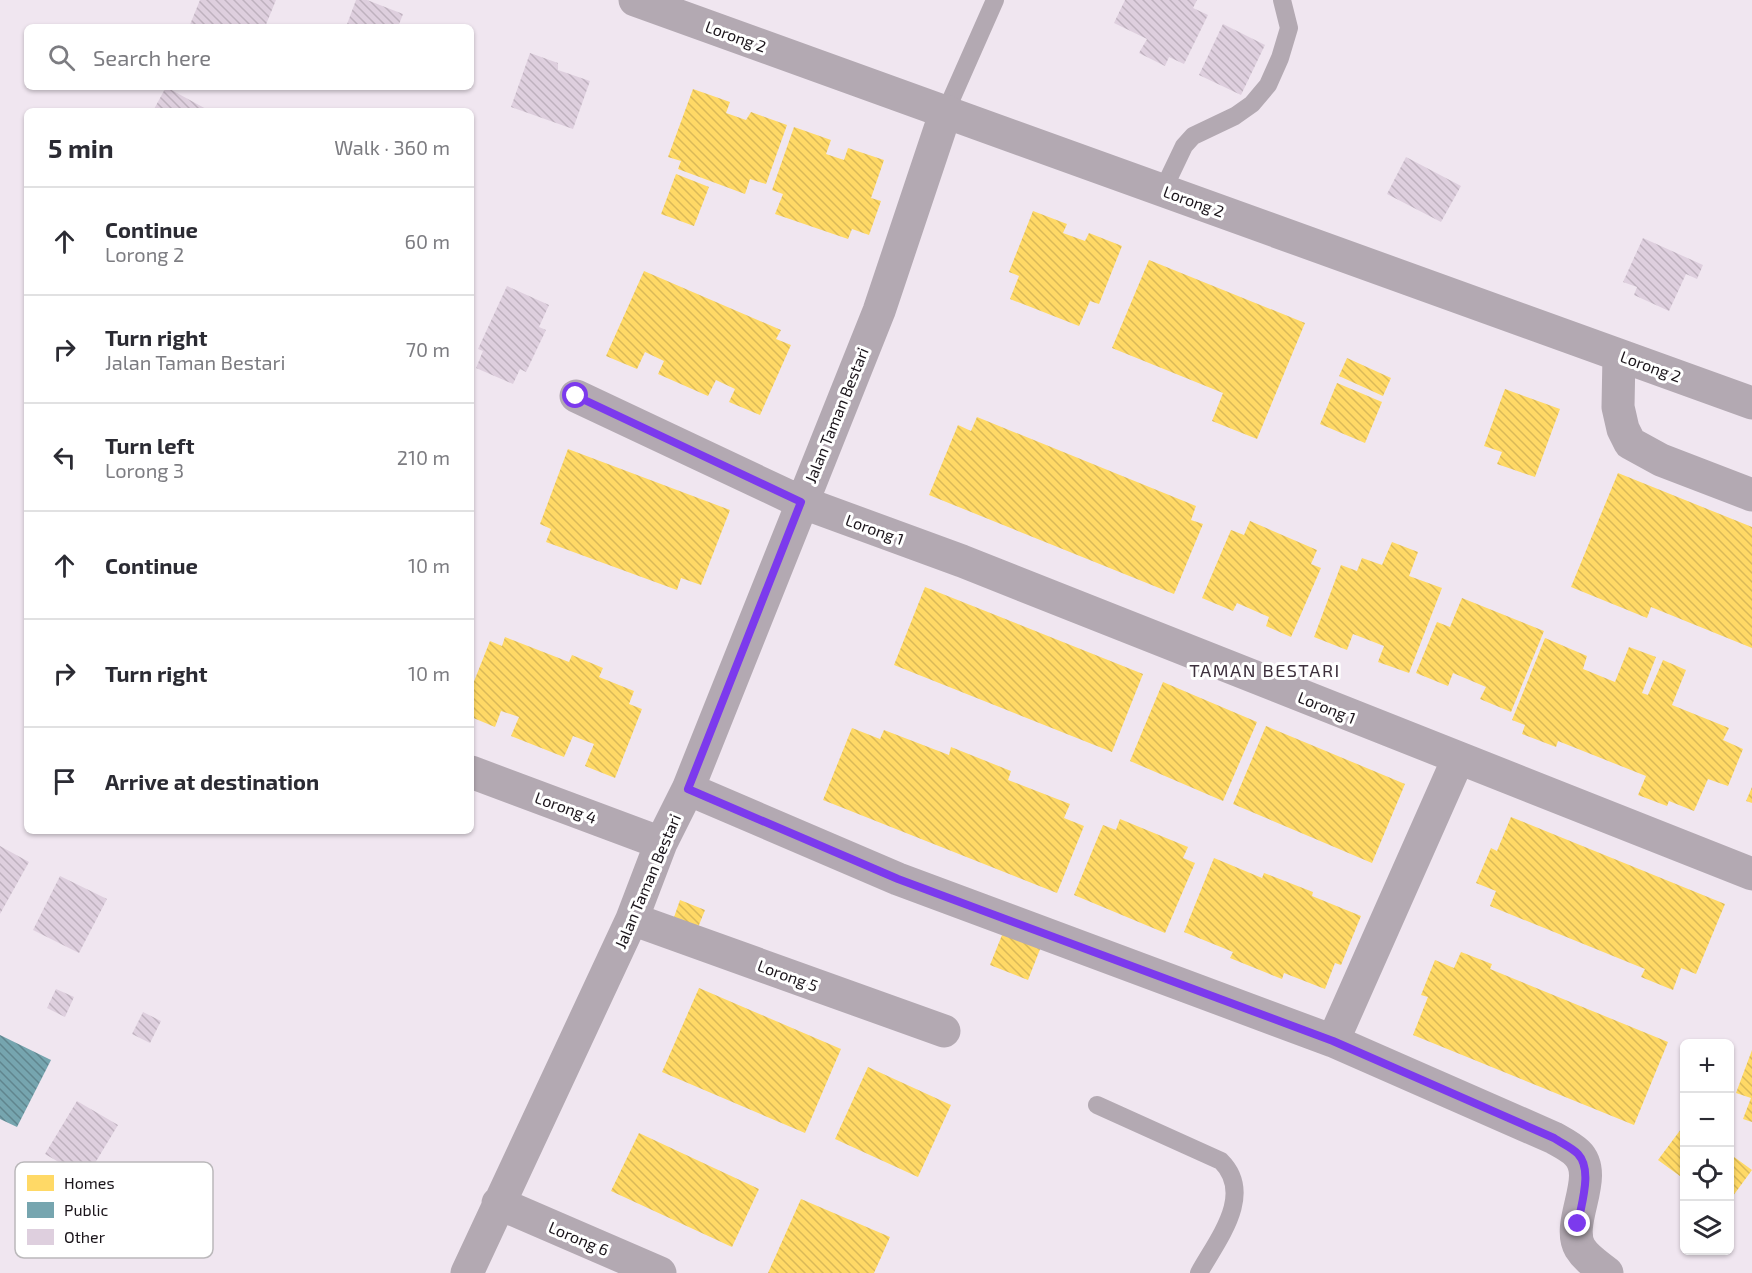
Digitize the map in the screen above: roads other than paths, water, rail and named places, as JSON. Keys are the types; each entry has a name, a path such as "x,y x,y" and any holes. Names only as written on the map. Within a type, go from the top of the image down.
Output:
{"street":[{"name":"Lorong 2","path":"635,0 1752,403"},
{"name":"Jalan Taman Bestari","path":"467,1273 632,919 661,843 688,789 879,311 946,111"},
{"path":"1619,355 1618,407 1623,429 1630,443 1661,460 1752,495"},
{"path":"576,396 801,502"},
{"name":"Lorong 1","path":"801,502 962,561 1752,874"},
{"path":"1333,1041 1458,759"},
{"name":"Lorong 4","path":"474,773 661,843"},
{"path":"688,789 898,879 1333,1041 1554,1138 1577,1152 1585,1164 1577,1235 1578,1246 1587,1257 1607,1273"},
{"name":"Lorong 5","path":"632,919 944,1031"},
{"name":"Lorong 6","path":"498,1203 660,1273"}],"lane":[{"path":"946,111 995,0"},
{"path":"1164,190 1184,146 1194,136 1235,116 1252,104 1268,85 1280,58 1289,28 1282,0"},
{"path":"1097,1106 1221,1161 1230,1170 1235,1187 1235,1203 1228,1221 1199,1273"}],"district":[{"name":"TAMAN BESTARI","path":"1265,670"}]}
